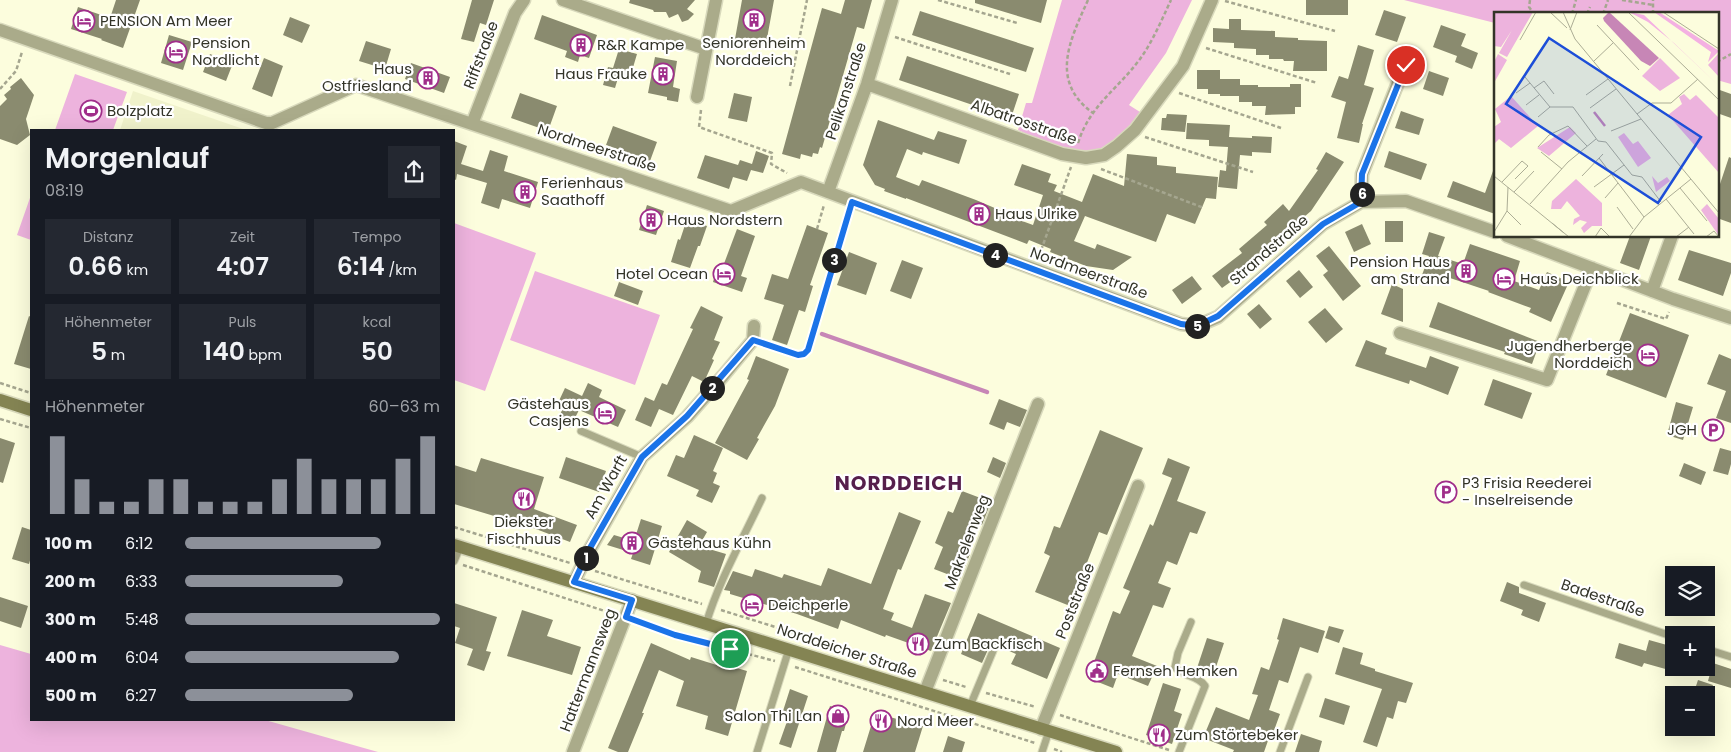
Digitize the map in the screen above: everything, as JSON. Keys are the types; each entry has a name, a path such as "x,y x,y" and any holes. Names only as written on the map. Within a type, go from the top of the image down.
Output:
{"street":[{"name":"Riffstraße","path":"472,124 515,12 524,0"},
{"path":"563,0 706,49"},
{"path":"697,97 716,0"},
{"name":"Pelikanstraße","path":"828,192 867,84 892,0"},
{"name":"Albatrosstraße","path":"867,84 1062,154 1080,157 1104,155 1132,133 1183,66 1212,0"},
{"name":"Nordmeerstraße","path":"0,30 266,123 272,123 356,84 731,210 801,182 1181,324"},
{"path":"1361,202 1362,174 1406,65"},
{"name":"Strandstraße","path":"1181,324 1197,326 1218,316 1323,224 1361,202 1406,201 1494,232"},
{"path":"1516,238 1673,299 1731,318"},
{"path":"1652,291 1671,238"},
{"path":"1400,333 1547,380 1592,268"},
{"path":"753,340 754,326"},
{"name":"Am Warft","path":"574,582 590,548 642,457 687,416 753,340"},
{"path":"0,400 30,410"},
{"name":"Makrelenweg","path":"926,692 1038,404"},
{"name":"Poststraße","path":"1045,730 1138,486"},
{"name":"Norddeicher Straße","path":"457,546 1116,752"},
{"name":"Hattermannsweg","path":"573,752 632,600"}],"lane":[{"path":"581,431 642,457"},
{"path":"706,624 724,576 762,498"},
{"name":"Badestraße","path":"1524,585 1665,634"},
{"path":"1179,752 1205,686 1202,681 1179,673 1175,667 1178,653 1191,622"},
{"path":"757,752 789,649"},
{"path":"970,706 993,651"},
{"path":"1715,652 1731,657"},
{"path":"1280,752 1308,677"},
{"path":"1043,749 1045,730"}],"path":[{"path":"790,86 807,0"},
{"path":"938,0 1018,23"},
{"path":"1088,0 1070,44 1066,65 1069,82 1076,96 1085,108 1093,113"},
{"path":"1034,270 1080,157 1083,127 1140,58 1171,0"},
{"path":"1221,0 1335,31"},
{"path":"1530,0 1529,7 1533,12"},
{"path":"1604,12 1608,0"},
{"path":"1622,0 1653,5"},
{"path":"1653,0 1653,12"},
{"path":"1589,12 1590,7"},
{"path":"881,33 1010,74"},
{"path":"0,89 16,71 27,39"},
{"path":"1192,44 1317,83"},
{"path":"1718,62 1731,56"},
{"path":"1166,88 1281,128"},
{"path":"697,97 701,108 700,127 772,153 771,164 801,182"},
{"path":"1132,133 1253,172"},
{"path":"1080,157 1092,166 1204,208"},
{"path":"817,229 828,192"},
{"path":"753,340 798,355 804,354 808,350 852,202"},
{"path":"1617,303 1666,319 1673,299"},
{"path":"0,383 30,393"},
{"path":"0,419 30,428"},
{"path":"455,527 670,594"},
{"path":"463,564 626,617 675,635 784,664 1043,749 1062,752"}],"shaded area":[{"path":"1062,0 1192,0 1166,53 1129,105 1140,112 1112,144 1100,150 1090,152 1069,151 1018,130 1026,103 1032,103"},
{"path":"1404,0 1731,0 1731,84 1718,80 1718,12 1494,12 1494,23"},
{"name":"Bolzplatz","path":"75,74 127,92 113,129 55,129"},
{"path":"133,91 243,129 120,129"},
{"path":"30,198 30,240 17,235"},
{"path":"455,223 536,253 485,391 455,380"},
{"path":"535,271 660,315 635,385 510,340"},
{"path":"0,645 30,654 30,721 269,721 378,752 0,752"}],"building":[{"path":"116,0 140,0 123,48 71,29 78,7 110,18"},
{"path":"472,0 494,0 486,25 480,23 474,42 461,39"},
{"path":"630,0 695,0 687,9 694,14 688,20 682,22 678,14 669,18 666,12 654,12 653,10 629,3"},
{"name":"Seniorenheim Norddeich","path":"742,0 774,0 766,44 735,39"},
{"path":"845,0 872,0 864,29 857,27 822,148 820,147 818,154 813,153 812,157 801,154 800,159 782,154 822,8 841,14"},
{"path":"975,0 1047,0 1041,23 975,3"},
{"path":"1306,0 1348,0 1348,15 1306,15"},
{"path":"1384,10 1406,17 1397,42 1375,35"},
{"path":"920,11 1034,48 1026,72 912,35"},
{"path":"542,15 597,35 589,58 580,55 578,62 565,57 567,51 534,39"},
{"path":"290,17 310,25 302,43 283,35"},
{"path":"1229,19 1241,19 1241,30 1275,31 1275,37 1327,41 1327,71 1293,71 1294,61 1269,59 1269,55 1256,55 1256,49 1234,48 1234,43 1213,42 1213,28 1229,29"},
{"path":"1441,25 1466,34 1461,46 1478,53 1472,69 1455,62 1457,56 1433,47"},
{"name":"Pension Nordlicht","path":"169,35 192,42 183,70 161,63"},
{"path":"366,41 391,49 385,69 359,61"},
{"path":"1358,45 1374,50 1364,85 1374,88 1362,124 1359,143 1337,138 1346,102 1331,97 1339,76 1348,79"},
{"path":"619,49 637,54 629,81 618,78 615,88 603,85 608,67 613,68"},
{"path":"210,54 233,63 226,81 203,72"},
{"path":"907,56 1019,94 1011,118 899,80"},
{"name":"Haus Frauke","path":"655,57 677,61 673,87 680,89 678,102 667,100 667,97 648,93"},
{"path":"264,58 283,66 272,97 252,89"},
{"name":"Haus Ostfriesland","path":"411,63 450,77 444,93 405,79"},
{"path":"1197,70 1220,70 1220,79 1240,79 1240,85 1290,87 1290,84 1301,84 1301,107 1295,107 1295,114 1265,115 1266,106 1252,106 1252,102 1239,102 1239,96 1208,94 1208,89 1197,89"},
{"path":"1429,71 1449,78 1443,96 1423,89"},
{"path":"21,78 34,95 26,119 30,135 17,145 0,139 0,106 7,99 4,95 11,89 10,87"},
{"path":"1718,89 1731,94 1731,118 1718,113"},
{"path":"520,93 557,106 548,131 511,118"},
{"path":"734,93 752,97 747,122 728,118"},
{"path":"1401,111 1424,119 1419,135 1395,128"},
{"path":"1167,114 1187,115 1185,132 1161,130 1162,118 1166,118"},
{"path":"878,120 934,140 938,131 967,140 959,164 923,152 922,155 907,149 896,177 919,186 922,180 976,200 1004,212 1003,214 1033,225 1043,195 1014,185 1022,164 1051,174 1048,182 1057,185 1054,191 1082,202 1093,174 1124,186 1127,154 1157,157 1157,165 1176,167 1176,173 1218,177 1216,199 1206,198 1195,224 1167,214 1156,242 1085,216 1074,241 1095,249 1097,244 1132,257 1113,270 1086,266 1050,252 1051,249 1029,240 1027,244 884,191 885,189 875,185 863,165"},
{"path":"1187,123 1230,125 1229,137 1272,137 1271,153 1252,152 1252,156 1240,155 1237,189 1218,187 1220,170 1226,171 1228,147 1209,146 1209,140 1186,139"},
{"path":"613,126 657,142 650,161 606,145"},
{"path":"455,141 467,146 461,164 483,171 490,150 508,156 504,171 538,182 530,208 502,199 499,209 481,203 487,183 457,174 456,180"},
{"path":"756,151 769,156 763,173 751,170 747,181 733,177 729,189 697,178 705,155 738,165 740,160 752,164"},
{"path":"1389,151 1427,164 1421,180 1384,167"},
{"path":"1326,152 1344,162 1311,211 1239,273 1240,275 1222,288 1212,276 1242,253 1239,249 1267,225 1264,222 1283,204 1289,211 1318,170 1316,169"},
{"path":"1729,157 1731,158 1731,223 1718,218 1718,183 1720,184"},
{"path":"1494,171 1494,214 1447,197 1453,181 1485,193"},
{"name":"Haus Nordstern","path":"647,205 664,211 656,235 639,230"},
{"path":"687,219 707,226 690,268 671,262"},
{"path":"1385,221 1403,221 1403,242 1385,242"},
{"path":"1362,224 1371,244 1354,252 1345,232"},
{"path":"807,225 828,233 810,285 813,286 805,312 799,310 787,345 772,340 784,305 764,299 772,274 788,279"},
{"path":"737,229 755,236 741,276 747,278 742,292 713,282 717,268 722,269"},
{"path":"1429,232 1445,237 1438,256 1463,264 1470,244 1520,261 1514,281 1539,290 1547,272 1569,282 1551,322 1529,312 1531,308 1489,291 1441,275 1439,281 1422,275 1429,256 1422,254"},
{"path":"1629,238 1650,238 1639,270 1620,263"},
{"path":"1329,246 1361,286 1343,301 1323,275 1328,271 1316,256"},
{"path":"1689,250 1731,263 1731,273 1723,296 1678,280"},
{"path":"849,252 877,263 866,295 837,285"},
{"path":"902,260 923,268 911,299 890,291"},
{"path":"1299,270 1313,287 1300,298 1286,281"},
{"path":"1192,276 1202,289 1182,304 1172,290"},
{"path":"619,282 643,291 638,305 614,296"},
{"path":"1392,284 1403,289 1403,322 1381,314"},
{"path":"1438,302 1540,342 1532,364 1504,354 1505,352 1429,327"},
{"path":"1259,304 1272,319 1260,329 1247,314"},
{"path":"701,306 723,317 714,340 720,342 704,382 692,376 673,415 659,409 651,427 635,420 645,397 654,401 662,383 667,385 693,329 690,328"},
{"path":"1325,308 1343,329 1326,343 1308,322"},
{"name":"Jugendherberge Norddeich","path":"1630,313 1689,335 1666,398 1606,375"},
{"path":"29,316 30,369 14,364"},
{"path":"1366,340 1387,348 1385,354 1426,368 1430,356 1459,367 1448,395 1410,380 1409,384 1355,366"},
{"path":"1719,354 1731,359 1731,423 1716,418 1726,391 1707,384"},
{"path":"756,356 789,369 775,406 747,460 715,443 749,380 747,379"},
{"path":"1493,379 1532,393 1522,419 1484,405"},
{"path":"588,383 602,390 599,397 626,410 618,427 579,410 570,428 557,421 563,408 557,405 565,388 582,396"},
{"path":"999,399 1027,410 1020,427 1007,422 1004,430 989,424"},
{"path":"1676,402 1693,407 1683,440 1667,435"},
{"path":"1100,430 1143,448 1107,535 1099,532 1070,606 1035,592 1050,556 1044,553 1054,526 1060,528"},
{"path":"694,435 723,448 713,471 717,473 713,483 720,486 712,503 696,496 699,490 667,476 676,455 684,458"},
{"path":"0,438 15,443 3,483 0,482"},
{"path":"1720,448 1731,451 1731,464 1728,475 1713,471"},
{"path":"566,457 606,471 599,492 559,478"},
{"path":"993,457 1006,463 1000,478 987,472"},
{"path":"481,458 544,477 534,509 577,525 570,542 528,526 455,504 455,465 476,472"},
{"path":"1168,458 1190,467 1177,501 1206,512 1197,534 1190,532 1177,565 1167,561 1158,583 1171,588 1163,608 1153,605 1132,656 1157,666 1148,686 1118,674 1113,688 1088,678 1113,611 1120,614 1130,591 1123,588 1150,524 1153,526 1172,478 1162,474"},
{"path":"1684,463 1706,472 1701,485 1679,476"},
{"path":"962,491 991,502 982,525 974,522 965,545 968,546 966,553 970,554 960,579 934,569 943,547 935,543 948,511 953,513"},
{"path":"899,512 921,521 901,570 898,569 883,609 894,613 891,620 912,628 925,594 951,603 931,651 886,635 885,637 841,620 838,629 797,614 730,594 730,591 724,590 733,571 752,577 755,569 782,578 784,574 821,586 828,568 871,584"},
{"name":"Gästehaus Kühn","path":"641,519 662,526 650,565 631,559 633,553 607,545 614,535 634,541"},
{"path":"687,520 707,532 699,546 726,554 714,587 698,582 701,571 669,552"},
{"path":"22,527 30,530 29,564 12,559"},
{"path":"1507,582 1519,587 1519,593 1546,603 1539,622 1521,615 1523,610 1500,601"},
{"path":"0,597 28,606 21,628 0,621"},
{"path":"455,603 497,617 486,651 491,652 484,671 467,665 473,649 455,643 460,628 455,626"},
{"path":"522,610 553,620 547,636 581,647 572,675 507,656"},
{"path":"978,613 1060,648 1047,679 1011,664 1016,654 991,643 982,663 961,654"},
{"path":"1283,618 1325,631 1318,653 1300,647 1288,683 1279,680 1269,710 1280,714 1264,752 1233,752 1234,750 1203,738 1216,707 1249,720 1258,695 1252,694 1261,667 1269,670 1279,640 1277,639"},
{"path":"1329,626 1344,630 1339,643 1325,638"},
{"path":"1207,638 1224,643 1213,676 1196,671"},
{"path":"1649,640 1665,644 1665,669 1644,663 1642,667 1615,658 1619,643 1646,651"},
{"path":"651,643 690,660 691,657 723,667 723,664 747,671 728,736 705,729 708,716 676,706 684,681 659,670 628,752 618,752 608,748"},
{"path":"1343,647 1363,653 1360,664 1375,669 1375,671 1413,683 1406,703 1398,701 1393,719 1387,717 1377,747 1363,742 1382,689 1335,674"},
{"path":"1715,664 1731,669 1731,688 1708,681 1709,676 1715,676"},
{"path":"1698,680 1713,685 1713,686 1696,686"},
{"path":"1163,683 1181,689 1174,711 1182,714 1172,744 1146,735"},
{"path":"790,689 808,696 791,748 779,744 790,713 783,711"},
{"path":"1325,698 1350,706 1344,725 1319,717"},
{"path":"830,706 849,712 844,731 842,731 836,752 817,752"},
{"path":"875,713 923,726 915,752 863,752"},
{"path":"1301,734 1322,741 1319,752 1295,752"},
{"path":"948,736 965,742 962,752 943,752"}],"waterway":[{"path":"822,334 987,392"}],"place":[{"name":"Seniorenheim Norddeich","path":"754,20"},
{"name":"PENSION Am Meer","path":"84,21"},
{"name":"R&R Kampe","path":"581,45"},
{"name":"Pension Nordlicht","path":"176,52"},
{"name":"Haus Frauke","path":"663,74"},
{"name":"Haus Ostfriesland","path":"428,78"},
{"name":"Bolzplatz","path":"91,111"},
{"name":"Ferienhaus Saathoff","path":"525,192"},
{"name":"Haus Ulrike","path":"979,214"},
{"name":"Haus Nordstern","path":"651,220"},
{"name":"Pension Haus am Strand","path":"1466,271"},
{"name":"Hotel Ocean","path":"724,274"},
{"name":"Haus Deichblick","path":"1504,279"},
{"name":"Jugendherberge Norddeich","path":"1648,355"},
{"name":"Gästehaus Casjens","path":"605,413"},
{"name":"JGH","path":"1713,430"},
{"name":"P3 Frisia Reederei - Inselreisende","path":"1446,492"},
{"name":"Diekster Fischhuus","path":"524,499"},
{"name":"Gästehaus Kühn","path":"632,543"},
{"name":"Deichperle","path":"752,605"},
{"name":"Zum Backfisch","path":"918,644"},
{"name":"Fernseh Hemken","path":"1097,671"},
{"name":"Salon Thi Lan","path":"838,716"},
{"name":"Nord Meer","path":"881,721"},
{"name":"Zum Störtebeker","path":"1159,735"}],"district":[{"name":"NORDDEICH","path":"899,483"}],"route":[{"path":"730,649 675,635 626,617 632,600 574,582 590,548 642,457 687,416 753,340 798,355 804,354 808,350 852,202 1181,324 1197,326 1218,316 1323,224 1361,202 1362,174 1406,65"}]}
